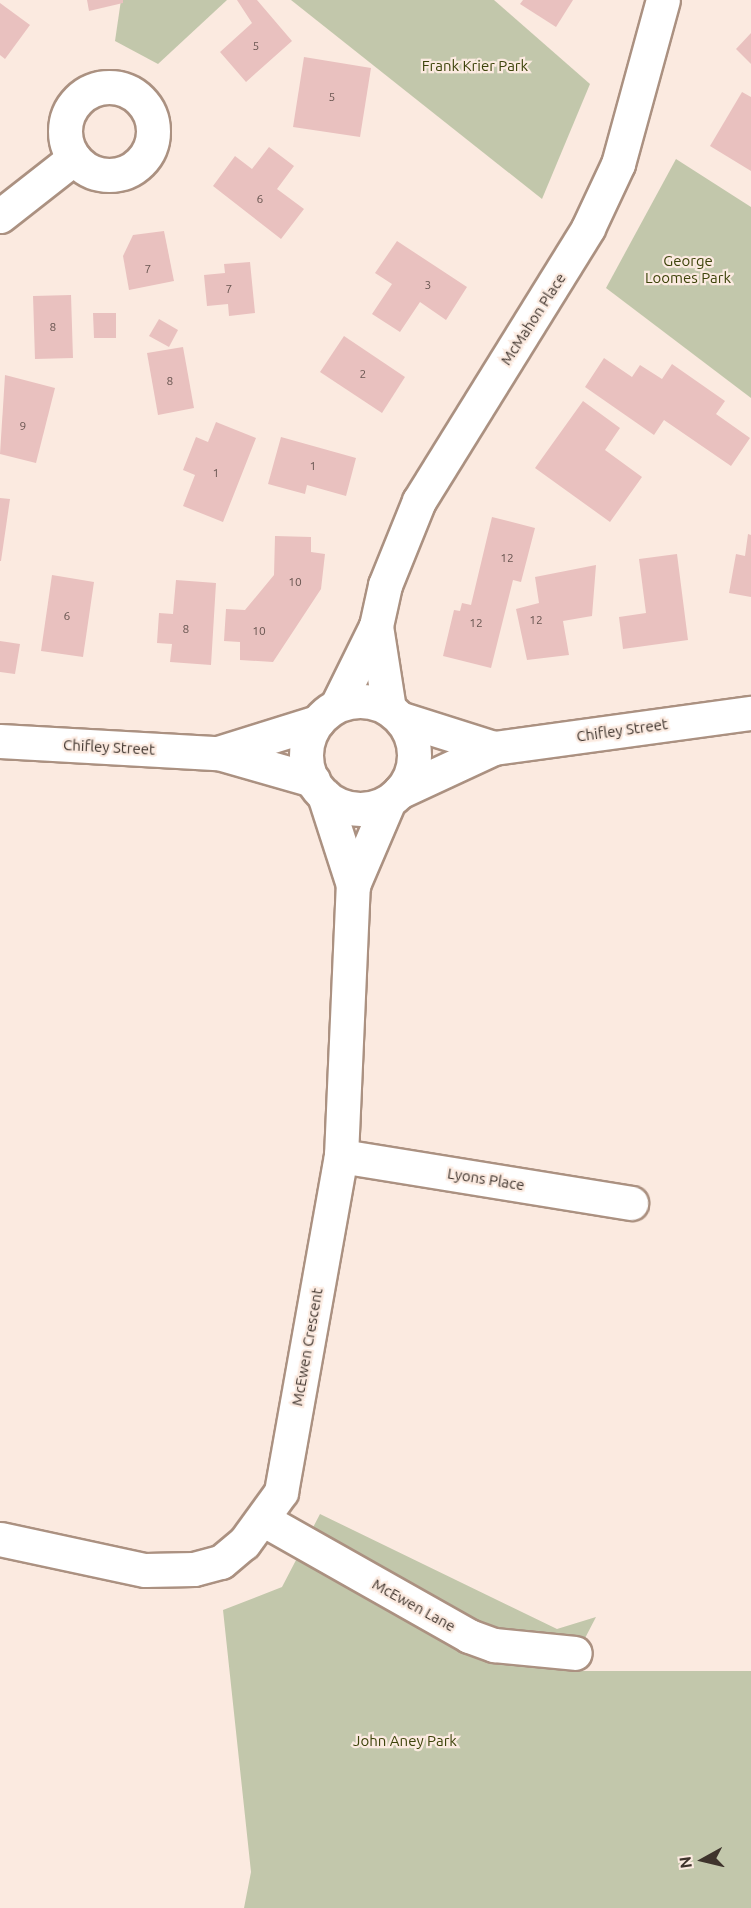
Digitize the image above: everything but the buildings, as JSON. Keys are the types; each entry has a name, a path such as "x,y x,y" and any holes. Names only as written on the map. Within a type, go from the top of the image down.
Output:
{"street":[{"name":"McMahon Place","path":"327,714 376,626 397,552 429,482 564,273 618,164 663,0"},
{"path":"0,216 74,158"},
{"name":"McMahon Place","path":"376,626 395,714"},
{"path":"363,701 395,714 414,756 394,797 356,809 318,788 306,751 327,714 363,701"},
{"name":"Chifley Street","path":"394,797 494,748 751,713"},
{"name":"Chifley Street","path":"218,753 327,714"},
{"name":"Chifley Street","path":"395,714 494,748"},
{"name":"Chifley Street","path":"0,741 218,753 318,788"},
{"name":"McEwen Crescent","path":"0,1539 172,1572 221,1562 264,1520 281,1492 341,1156 353,885 318,788"},
{"name":"McEwen Crescent","path":"353,885 394,797"},
{"name":"Lyons Place","path":"341,1156 631,1203"},
{"name":"McEwen Lane","path":"264,1520 469,1636 494,1645 575,1653"}],"green space":[{"path":"121,0 227,0 158,64 115,41"},
{"name":"Frank Krier Park","path":"291,0 494,0 590,84 542,199"},
{"name":"George Loomes Park","path":"676,159 751,207 751,398 606,288"},
{"name":"John Aney Park","path":"320,1514 557,1629 596,1617 568,1671 751,1671 751,1908 244,1908 251,1872 223,1610 282,1587"}]}
